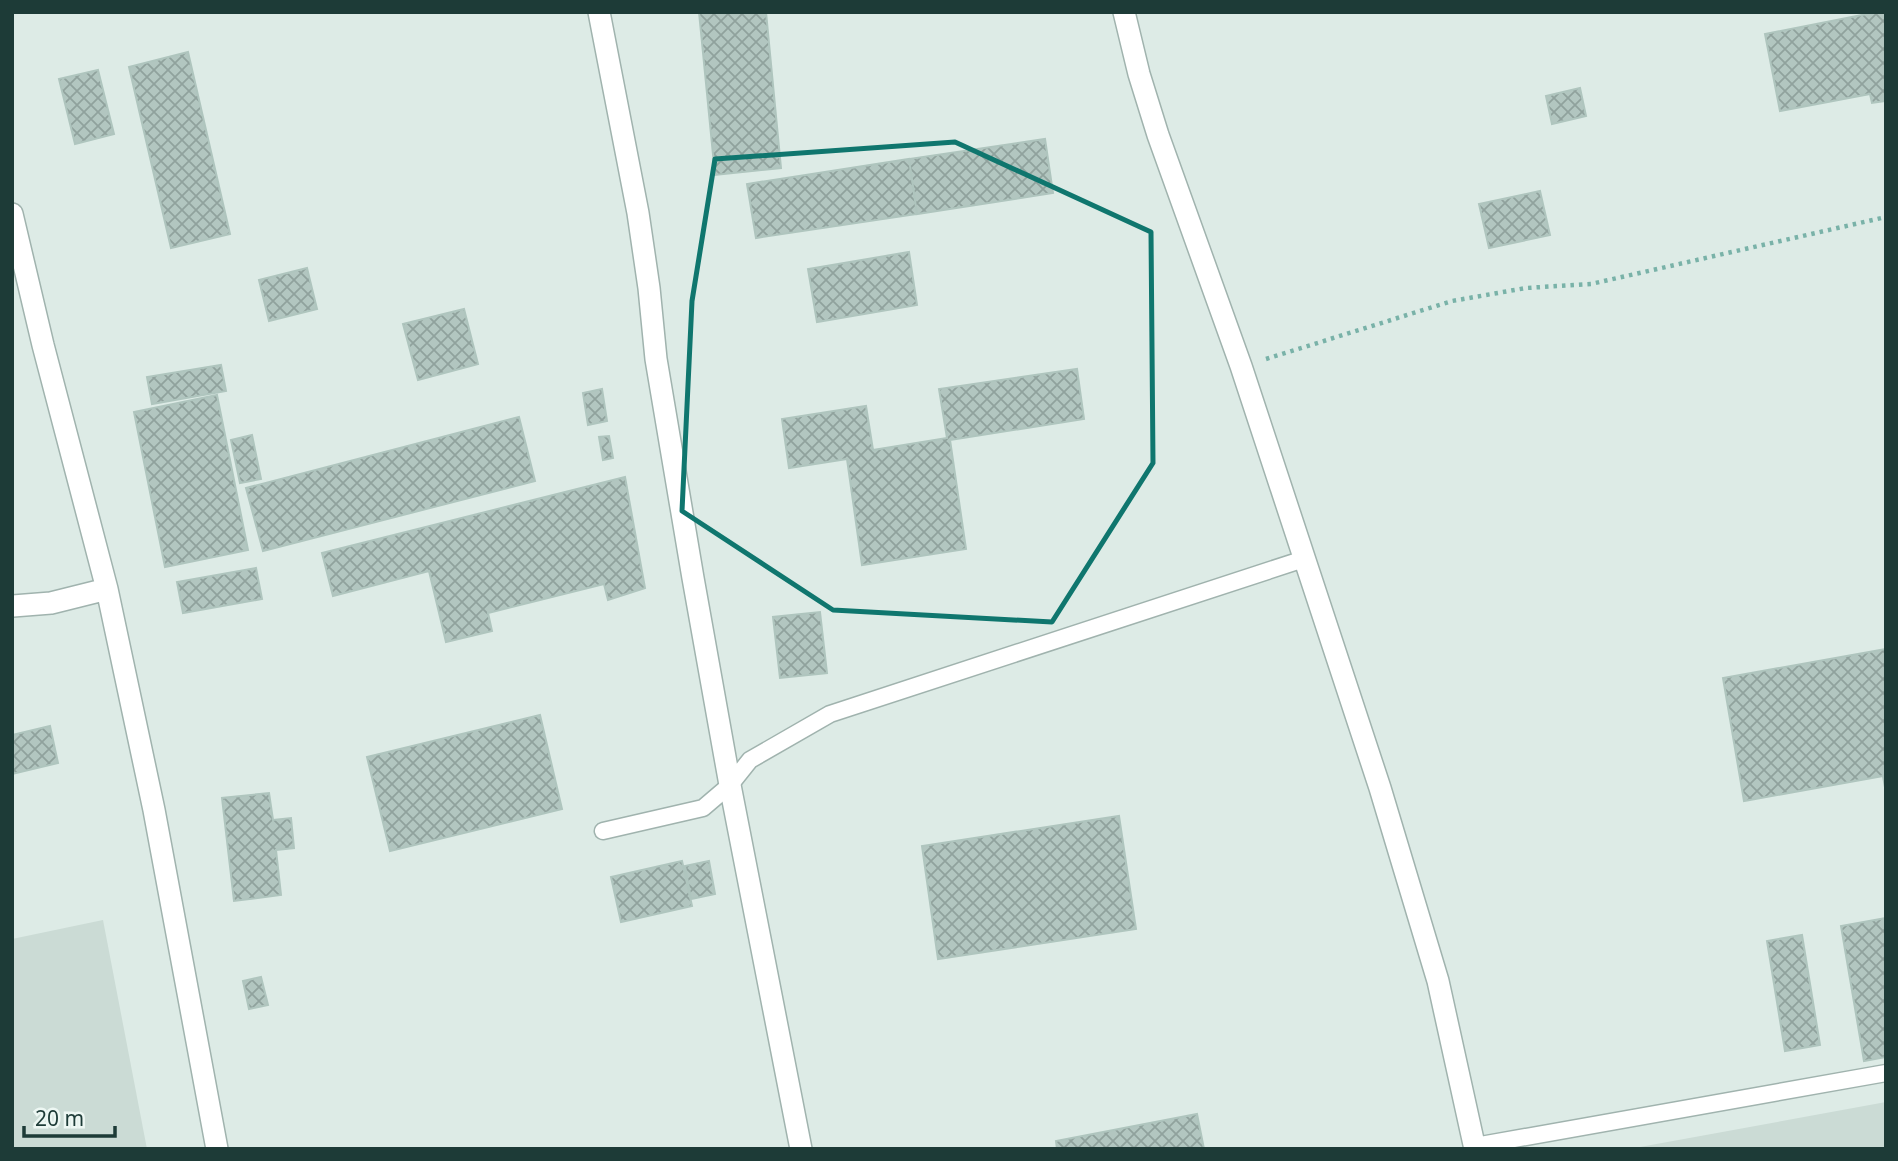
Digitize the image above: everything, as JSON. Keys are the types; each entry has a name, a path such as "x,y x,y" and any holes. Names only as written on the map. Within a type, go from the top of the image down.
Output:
{"street":[{"path":"599,12 638,212 669,440 730,785 801,1149"},
{"path":"1124,12 1158,135 1241,366 1380,788 1438,981 1475,1147"},
{"path":"12,214 43,345 107,589 154,810 218,1149"},
{"path":"13,606 51,603 107,589"}],"lane":[{"path":"603,831 703,808 730,785 750,760 830,713 1304,559"},
{"path":"1475,1147 1886,1073"}],"path":[{"path":"1241,366 1452,301 1526,288 1591,284 1886,217"}],"highlighted area":[{"path":"955,142 1151,232 1153,463 1052,622 833,610 682,511 692,301 715,159"}],"shaded area":[{"path":"103,920 147,1149 12,1149 12,939"},
{"path":"1886,1102 1886,1149 1629,1149"}],"building":[{"path":"699,12 766,12 781,168 715,175"},
{"path":"1886,12 1886,101 1872,103 1870,94 1780,111 1765,34"},
{"path":"188,52 230,234 171,248 129,67"},
{"path":"98,70 114,134 75,144 59,79"},
{"path":"1580,88 1586,116 1552,124 1546,96"},
{"path":"1045,139 1053,193 917,214 909,159"},
{"path":"909,159 917,214 756,238 747,184"},
{"path":"1540,191 1550,235 1489,248 1479,204"},
{"path":"909,252 917,305 817,322 808,269"},
{"path":"307,268 317,309 269,321 259,280"},
{"path":"464,309 478,364 418,380 403,324"},
{"path":"221,365 226,391 152,404 147,377"},
{"path":"1077,369 1084,419 950,440 966,549 862,565 847,459 789,468 782,419 866,406 873,450 947,438 939,389"},
{"path":"602,389 607,421 588,425 583,393"},
{"path":"217,395 248,550 165,567 134,412"},
{"path":"519,417 535,481 263,551 246,488"},
{"path":"252,435 261,479 240,483 231,440"},
{"path":"609,436 613,458 603,460 599,437"},
{"path":"625,477 645,588 608,600 604,584 488,613 492,631 446,642 429,571 333,596 322,553"},
{"path":"256,568 262,599 183,613 177,582"},
{"path":"820,612 827,673 780,678 773,617"},
{"path":"1886,649 1886,793 1883,776 1744,801 1723,678"},
{"path":"540,715 562,809 390,851 367,757"},
{"path":"50,726 58,763 12,774 12,735"},
{"path":"269,793 273,820 291,818 294,848 276,850 281,895 234,901 222,798"},
{"path":"1119,816 1136,929 938,959 922,846"},
{"path":"682,861 692,906 621,922 611,877"},
{"path":"709,861 715,894 691,899 685,866"},
{"path":"1886,918 1886,1057 1864,1061 1841,926"},
{"path":"1802,935 1820,1045 1785,1051 1767,941"},
{"path":"261,977 268,1005 249,1009 243,981"},
{"path":"1197,1114 1204,1149 1057,1149 1056,1141"}]}
